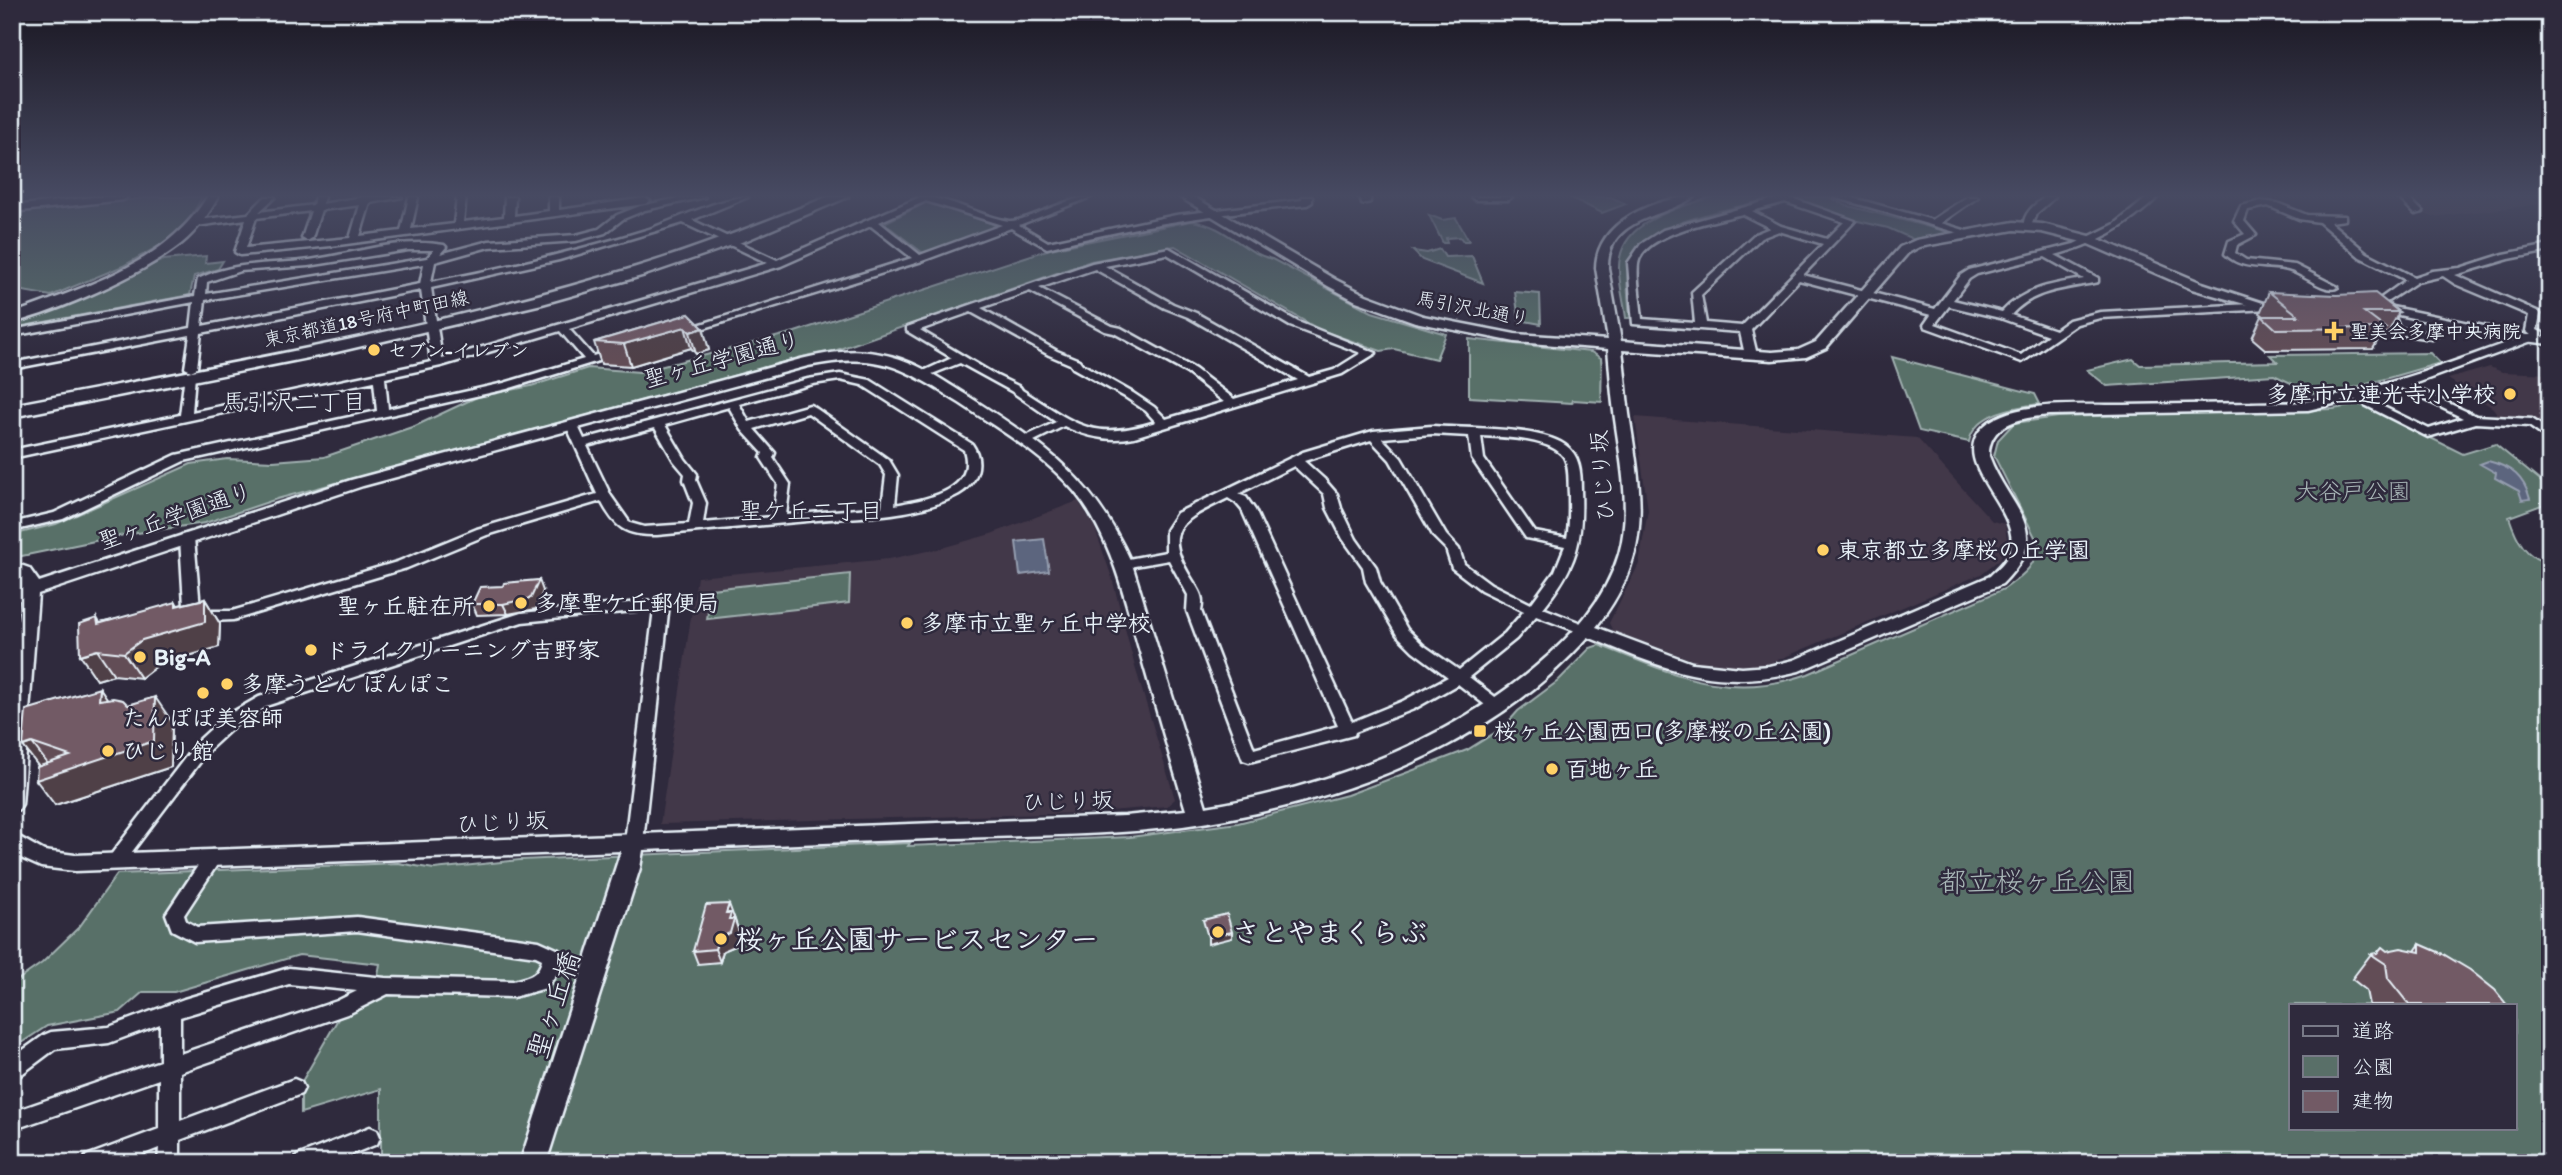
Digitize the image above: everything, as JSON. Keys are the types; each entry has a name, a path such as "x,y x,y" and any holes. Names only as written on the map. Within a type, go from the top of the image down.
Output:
{"main road":[{"name":"東京都道18号府中町田線","path":"12,404 431,324 584,289 693,252"},
{"name":"東京都道18号府中町田線","path":"12,411 190,372"}],"street":[{"path":"12,319 142,263 160,252"},
{"path":"186,418 202,281 231,271 307,263 367,252"},
{"path":"437,364 425,286 430,260 438,252"},
{"path":"12,333 200,298 430,260 460,252"},
{"path":"12,366 425,286 586,252"},
{"path":"752,252 777,264"},
{"path":"12,454 437,364 777,264 806,252"},
{"path":"909,252 919,260"},
{"path":"670,336 941,252"},
{"path":"1165,252 1096,265 911,329 1089,434 1104,437 1130,434 1349,367 1370,353 1294,324 1170,252"},
{"name":"馬引沢北通り","path":"1278,252 1332,283 1390,309 1448,326 1490,334 1614,347 1787,356 1813,350 1821,345 1902,252"},
{"name":"ひじり坂","path":"12,841 23,852 40,861 75,863 1125,824 1198,816 1294,795 1381,767 1442,740 1498,707 1586,630 1617,579 1631,539 1632,485 1602,266 1605,252"},
{"path":"1639,252 1634,258 1632,275 1637,322 1745,330"},
{"path":"1701,326 1696,294 1741,252"},
{"path":"1745,330 1819,252"},
{"path":"2057,252 1980,269 1965,277 1928,325 2022,359 2073,322 2100,315 2262,305"},
{"path":"2118,252 2197,286 2262,305 2285,308"},
{"path":"2230,252 2243,263 2291,267 2333,287"},
{"path":"2357,252 2374,264 2413,280"},
{"path":"2432,336 2394,331 2385,308 2379,303 2413,280 2534,252"},
{"path":"2004,316 2017,300 2035,291 2094,280 2048,255"},
{"path":"1096,265 1170,306 1192,315 1306,380"},
{"path":"2445,273 2459,282 2535,314 2532,331 2543,337"},
{"path":"1797,276 1937,313"},
{"path":"1031,288 1117,330 1191,371 1232,403"},
{"path":"1946,302 2004,316 2055,334"},
{"path":"972,308 1053,353 1075,362 1077,366 1150,408 1164,424"},
{"path":"2368,309 2385,308 2543,337"},
{"path":"562,327 591,360"},
{"path":"1745,330 1751,355"},
{"path":"1373,435 1395,457 1441,537 1450,544 1457,557 1457,565 1476,582 1494,593 1535,610 1693,670 1745,677 1773,673 1799,665 1996,580 2015,561 2021,543 2019,524 1986,470 1980,452 1983,437 2009,417 2049,411 2308,406 2402,384 2543,337"},
{"path":"12,527 58,516 180,458 507,386 631,348"},
{"name":"聖ヶ丘学園通り","path":"21,594 357,483 818,359 851,356 888,359 923,374 1028,440 1058,464 1087,495 1108,527 1122,564 1198,816"},
{"path":"923,374 960,359"},
{"path":"761,374 773,391"},
{"path":"379,376 383,413"},
{"path":"572,425 580,444 619,520 629,528 657,531 888,510 946,496 963,486 972,474 971,451 872,385 860,380 822,378 580,444"},
{"path":"2402,384 2474,419"},
{"path":"2355,397 2428,433 2474,419 2532,423 2550,437"},
{"path":"733,402 746,427 769,453 767,458 784,484 779,520"},
{"path":"746,427 810,410 886,463 892,475 888,510"},
{"path":"1028,440 1066,421"},
{"path":"658,423 680,461 691,474 690,480 699,495 701,502 695,527"},
{"path":"1432,430 1475,434 1539,438 1564,448 1572,460 1576,520 1571,556 1560,578 1535,610 1500,647 1427,697 1393,714 1348,731 1249,756 1194,611 1197,602 1191,585 1184,580 1175,555 1169,534 1175,522 1182,516 1296,460 1373,435 1432,430"},
{"path":"1475,434 1478,459 1531,535 1573,543"},
{"path":"1296,460 1323,485 1334,502 1334,508 1356,551 1365,557 1373,573 1373,582 1398,629 1416,648 1428,654 1498,707"},
{"path":"1227,493 1241,500 1253,520 1348,731"},
{"path":"187,538 191,604 194,611 210,616 233,615 401,565 482,532 606,495"},
{"path":"1122,564 1175,555"},
{"path":"12,567 27,575 30,582 21,594 12,804"},
{"path":"116,860 204,745 230,721 264,701 521,618 662,604 634,842"},
{"name":"聖ヶ丘橋","path":"533,1163 633,854 634,842"},
{"path":"12,1070 51,1041 109,1035 170,1012 289,976 385,986 513,989 539,982 549,972 552,955 539,949 357,924 195,935 178,925 175,914 213,857"},
{"path":"12,1121 171,1064 343,1007 385,986"},
{"path":"169,1163 170,1012"},
{"path":"94,1163 294,1088"},
{"path":"305,1163 370,1137"}],"shaded area":[{"name":"多摩市立連光寺小学校","path":"2490,367 2502,372 2550,374 2550,431 2534,420 2500,418 2493,408 2448,379"},
{"name":"東京都立多摩桜の丘学園","path":"1635,417 1917,438 1992,521 2005,524 2007,540 2000,559 1981,574 1768,664 1739,666 1700,663 1613,631 1609,623 1639,564 1648,510"},
{"name":"多摩市立聖ヶ丘中学校","path":"1078,501 1094,526 1112,578 1135,667 1175,799 1167,806 1087,813 660,824 697,577 889,559 991,534"}],"green space":[{"path":"12,252 148,252 123,266 51,296 12,289"},
{"path":"1041,252 1142,252 1091,261 834,351 810,355 277,499 205,523 124,535 12,558 12,535 56,524 191,464 227,459 273,461 324,457 415,426 477,397 531,386 588,368 640,372 795,332"},
{"path":"1185,252 1255,252 1372,312 1446,334 1436,359 1394,349 1381,351 1320,330"},
{"path":"1414,252 1442,252 1445,257 1472,256 1483,283 1422,260"},
{"path":"1636,252 1631,259 1628,273 1630,318 1626,318 1621,287 1621,253"},
{"path":"206,256 205,263 223,261 218,269 194,276 190,295 12,328 163,260"},
{"path":"1515,292 1540,294 1541,324 1519,320"},
{"path":"1469,339 1591,352 1601,358 1602,402 1573,400 1572,403 1469,397"},
{"path":"2430,353 2440,363 2343,391 2316,395 2274,375 2107,386 2087,370 2133,359 2140,365 2277,362 2270,355"},
{"path":"1892,357 2035,394 2040,404 1997,413 1979,424 1969,442 1919,431"},
{"name":"都立桜ヶ丘公園","path":"2362,404 2463,454 2495,444 2550,489 2550,502 2509,517 2515,533 2528,553 2550,563 2550,1163 381,1163 381,1089 301,1113 301,1083 338,1019 374,999 380,964 299,955 174,992 143,992 120,1012 47,1026 12,1049 12,984 42,963 80,926 117,874 398,863 434,869 520,860 910,843 908,846 1130,837 1238,823 1347,795 1467,750 1504,727 1518,711 1558,681 1590,648 1599,645 1677,674 1726,685 1779,682 1808,674 2004,589 2028,569 2035,557 2037,541 1994,456 1998,440 2014,423 2058,417 2333,409"},
{"path":"850,574 849,603 707,619 711,589"}],"water":[{"path":"2488,461 2504,466 2516,474 2530,499 2522,500 2519,491 2495,478 2496,473 2480,464"},
{"path":"1044,539 1049,571 1020,575 1016,542"}],"building":[{"path":"2269,292 2337,295 2375,293 2399,312 2364,312 2385,328 2276,329 2262,316 2299,316"},
{"path":"689,314 703,328 690,332 685,327 624,344 594,342"},
{"path":"539,580 531,598 503,604 472,604 480,587"},
{"path":"205,599 205,622 142,640 124,653 97,650 80,655 79,624 97,618 98,624 176,602 176,606"},
{"path":"100,688 99,700 113,698 123,700 128,705 155,697 154,741 36,780 37,767 70,756 32,743 23,746 26,710"},
{"path":"729,904 726,913 731,913 729,919 734,919 730,933 718,938 715,949 693,951 706,905"},
{"name":"さとやまくらぶ","path":"1227,914 1232,932 1208,937 1203,920"},
{"path":"2420,944 2470,970 2495,990 2506,1004 2407,1002 2388,978 2386,964 2371,954 2377,953 2382,947 2387,951 2401,948 2420,952"}],"place":[{"name":"聖美会多摩中央病院","path":"2334,331"},
{"name":"セブン-イレブン","path":"374,350"},
{"name":"多摩市立連光寺小学校","path":"2510,394"},
{"name":"東京都立多摩桜の丘学園","path":"1823,550"},
{"name":"多摩聖ケ丘郵便局","path":"521,603"},
{"name":"聖ヶ丘駐在所","path":"489,606"},
{"name":"多摩市立聖ヶ丘中学校","path":"907,623"},
{"name":"ドライクリーニング吉野家","path":"311,650"},
{"name":"Big-A","path":"140,657"},
{"name":"多摩うどん ぽんぽこ","path":"227,684"},
{"name":"たんぽぽ美容師","path":"203,693"},
{"name":"桜ヶ丘公園西口(多摩桜の丘公園)","path":"1480,731"},
{"name":"ひじり館","path":"108,751"},
{"name":"百地ヶ丘","path":"1552,769"},
{"name":"さとやまくらぶ","path":"1218,932"},
{"name":"桜ヶ丘公園サービスセンター","path":"721,939"}],"district":[{"name":"馬引沢二丁目","path":"294,402"},
{"name":"聖ケ丘二丁目","path":"811,511"}],"park label":[{"name":"大谷戸公園","path":"2353,491"}]}
